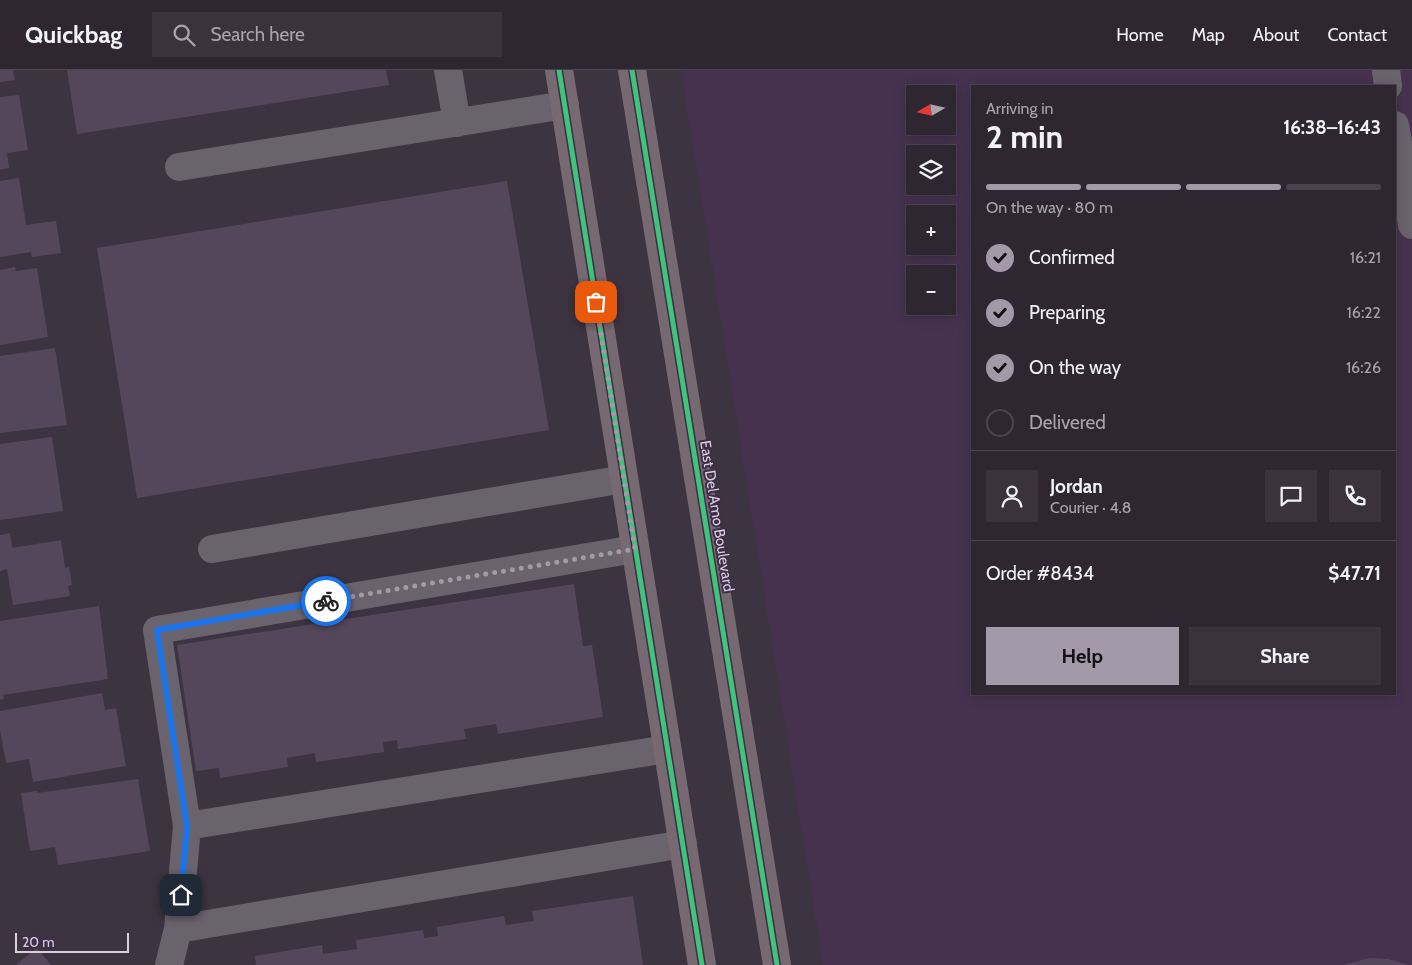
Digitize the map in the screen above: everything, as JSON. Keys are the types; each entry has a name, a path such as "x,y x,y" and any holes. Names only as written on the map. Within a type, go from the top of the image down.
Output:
{"main road":[{"path":"559,70 702,965"},
{"name":"East Del Amo Boulevard","path":"632,70 777,965"}],"lane":[{"path":"448,70 457,122"},
{"path":"1386,70 1388,85"},
{"path":"179,166 565,105"},
{"path":"1396,131 1412,225"},
{"path":"212,549 624,479"},
{"path":"169,965 178,929 187,826 157,630 635,549"},
{"path":"187,826 668,749"},
{"path":"178,929 682,844"}],"shaded area":[{"path":"681,70 1412,70 1412,965 823,965"}],"building":[{"path":"0,70 13,70 15,80 0,82"},
{"path":"67,70 386,70 389,85 77,134"},
{"path":"19,95 28,150 7,153 9,168 0,170 0,97"},
{"path":"19,178 26,225 56,221 61,253 32,257 31,252 0,257 0,181"},
{"path":"507,181 549,430 137,498 97,248"},
{"path":"15,267 16,271 37,268 48,337 0,345 0,270"},
{"path":"55,348 67,425 0,433 0,356"},
{"path":"52,437 63,511 0,520 0,444"},
{"path":"10,533 12,548 61,540 65,568 69,567 72,585 68,586 70,596 13,605 7,569 0,571 0,535"},
{"path":"574,584 583,646 592,645 603,717 498,734 496,724 464,729 466,739 398,749 397,740 383,742 384,752 316,762 315,753 287,758 288,767 220,778 219,768 196,771 177,645"},
{"path":"99,606 108,679 3,695 4,699 0,700 0,621"},
{"path":"102,693 105,710 116,708 126,766 33,782 29,759 6,763 0,730 0,711"},
{"path":"138,779 150,851 58,865 55,847 30,851 21,793 37,791 37,793"},
{"path":"633,896 643,965 256,965 255,956 322,945 323,954 357,949 356,940 423,930 424,938 438,936 437,927 504,916 506,925 534,921 532,911"},
{"path":"37,948 51,965 16,965"},
{"path":"1370,958 1388,959 1409,965 1343,965"}],"cycle path":[{"path":"559,70 702,965"},
{"path":"632,70 777,965"}],"way so far":[{"path":"326,601 635,549 596,302"}],"route":[{"path":"181,895 187,826 157,630 326,601"}]}
